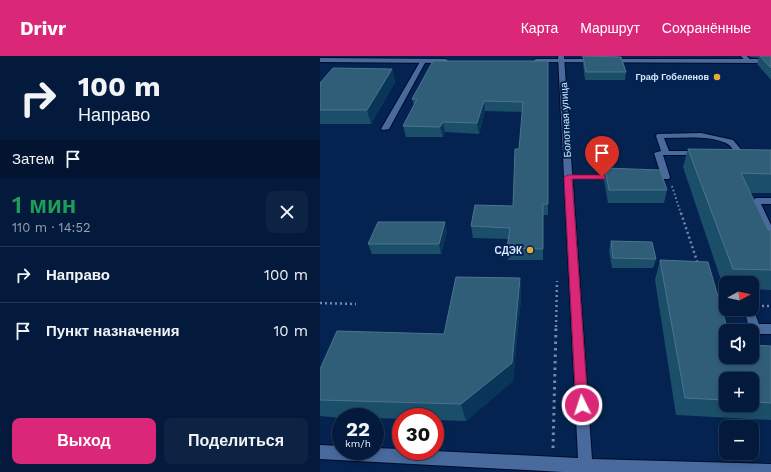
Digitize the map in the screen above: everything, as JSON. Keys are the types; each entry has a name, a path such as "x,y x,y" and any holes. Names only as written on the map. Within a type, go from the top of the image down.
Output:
{"street":[{"path":"320,60 359,58 453,61"},
{"path":"527,61 562,59 746,58 771,61"},
{"name":"Болотная улица","path":"562,59 586,469"},
{"path":"385,130 423,61"},
{"path":"666,153 660,136 701,135 730,142 744,153 725,153"},
{"path":"642,177 666,177 658,153 710,153"},
{"path":"568,177 626,177"},
{"path":"771,201 756,201 768,229 771,229"},
{"path":"751,316 755,328 771,329"},
{"path":"320,452 553,464 586,469 771,471"}],"path":[{"path":"670,180 699,267"},
{"path":"553,464 558,276"},
{"path":"320,302 356,304"},
{"path":"712,304 719,304"}],"building":[{"path":"583,56 621,57 626,72 586,72"},
{"path":"760,56 771,56 771,68"},
{"path":"433,61 548,61 548,204 543,204 543,249 507,248 510,228 471,226 475,205 513,206 515,149 519,149 523,102 484,101 477,123 443,122 440,127 403,126 417,99 412,99"},
{"path":"333,68 392,69 367,110 320,110 320,83"},
{"path":"688,149 771,150 771,174 741,173 768,230 771,230 771,270 733,269"},
{"path":"605,168 660,170 667,190 609,190"},
{"path":"378,222 445,222 439,244 368,244"},
{"path":"611,241 652,242 656,259 613,258"},
{"path":"660,260 708,262 719,300 719,316 724,316 726,324 719,324 719,364 759,364 759,345 771,346 771,403 759,402 759,372 719,372 719,400 685,398"},
{"path":"456,277 520,278 512,363 461,404 320,400 320,369 337,331 444,334"}],"place":[{"name":"Граф Гобеленов","path":"717,77"},
{"name":"СДЭК","path":"530,250"}],"route":[{"path":"582,405 568,177 602,177"}]}
